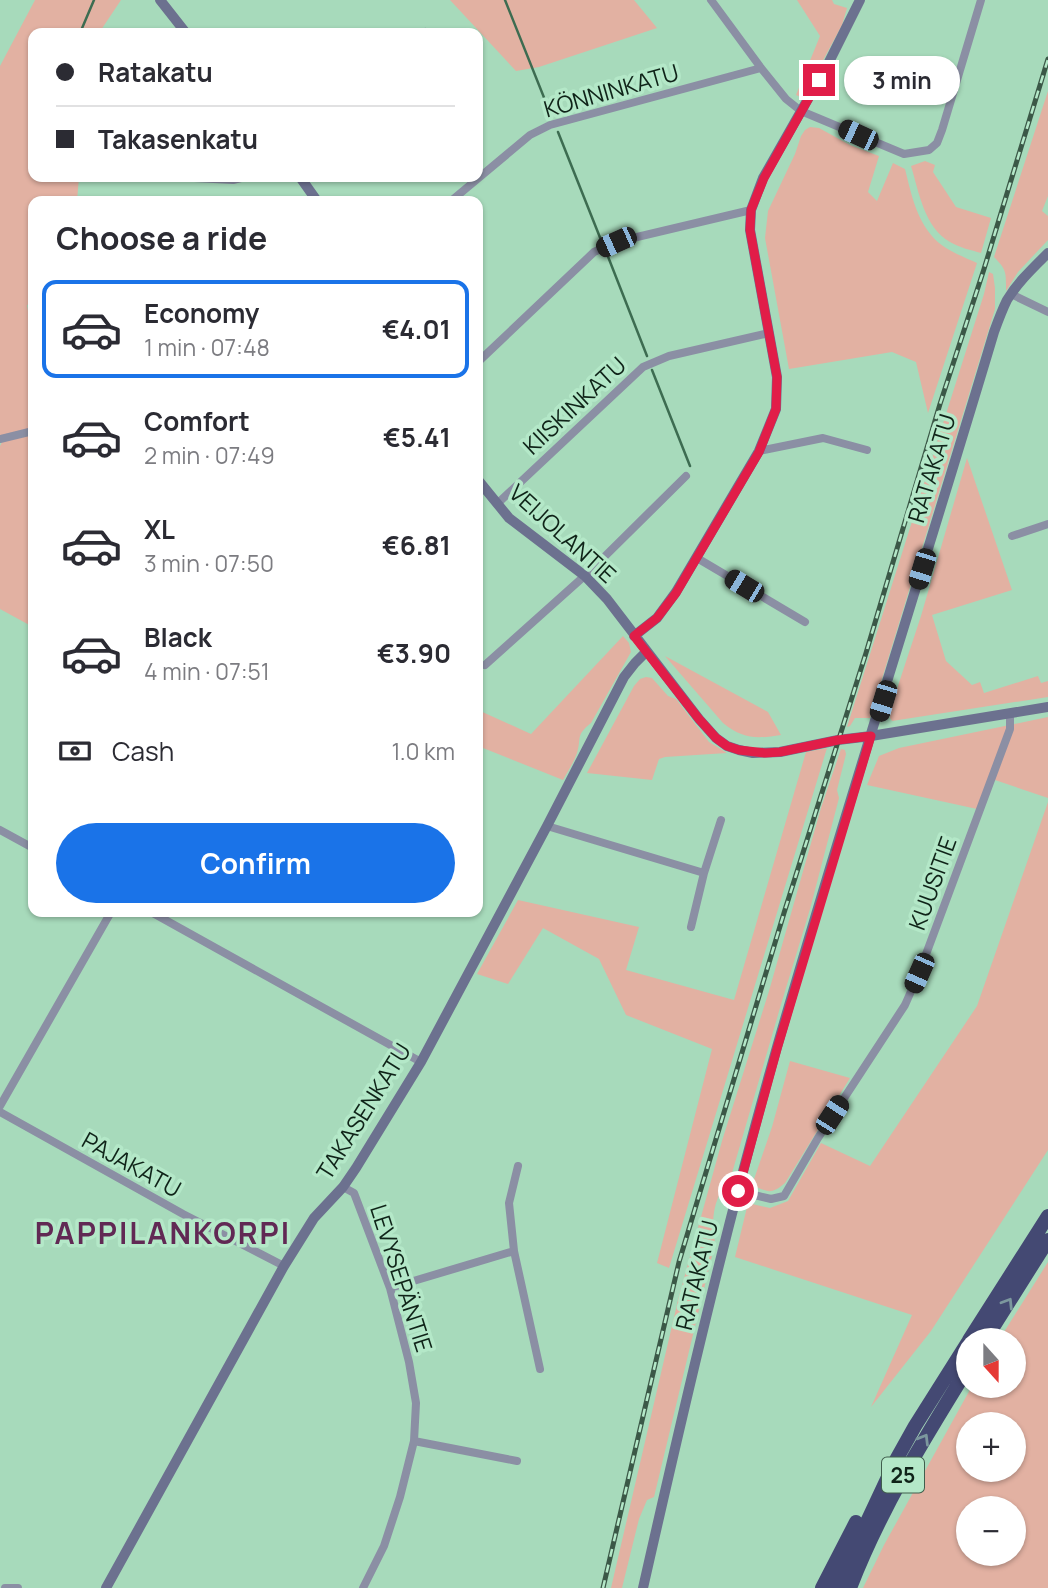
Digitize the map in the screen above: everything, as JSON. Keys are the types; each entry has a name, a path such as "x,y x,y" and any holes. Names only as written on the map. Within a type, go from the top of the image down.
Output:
{"highway":[{"name":"25","path":"976,1328 1048,1216"},
{"path":"993,1328 1048,1240"},
{"name":"25","path":"836,1588 896,1460 956,1360"},
{"name":"25","path":"850,1588 883,1512 919,1446 956,1387"},
{"path":"822,1588 876,1483 896,1460"}],"street":[{"path":"160,0 182,28"},
{"path":"711,0 786,99 801,111 904,154 929,150 937,142 981,0"},
{"path":"634,636 657,618 676,593 759,452 776,409 777,377 750,230 751,210 764,178 829,62 860,0"},
{"name":"KÖNNINKATU","path":"483,174 530,135 550,125 761,68"},
{"name":"KÖNNINKATU","path":"457,196 474,182"},
{"path":"483,357 594,252 616,242 751,210"},
{"name":"RATAKATU","path":"643,1588 738,1191 777,1049 871,736 994,331 1011,294 1048,253"},
{"path":"1011,294 1048,312"},
{"name":"KIISKINKATU","path":"497,504 643,367 668,356 769,333"},
{"path":"0,439 28,432"},
{"path":"759,452 823,438 867,450"},
{"path":"485,665 585,576 686,476"},
{"name":"VEIJOLANTIE","path":"483,493 509,518 585,576 607,599 716,738 727,746 753,753 780,752 838,740 1048,707"},
{"path":"1012,536 1048,524"},
{"path":"697,558 805,622"},
{"name":"TAKASENKATU","path":"106,1588 284,1266 314,1218 343,1187 421,1062 624,677 646,652"},
{"name":"KUUSITIE","path":"738,1191 771,1199 784,1196 818,1138 905,1005 1010,729 1010,714"},
{"path":"691,927 704,873 722,820"},
{"path":"547,827 704,873"},
{"path":"0,831 28,845"},
{"path":"0,1106 108,917"},
{"path":"160,917 421,1062"},
{"name":"PAJAKATU","path":"0,1112 183,1214 284,1266"},
{"path":"518,1166 509,1203 514,1251 540,1369"},
{"name":"LEVYSEPÄNTIE","path":"343,1187 354,1193 390,1288 410,1362 416,1403 414,1441 400,1497 384,1546 363,1588"},
{"path":"390,1288 514,1251"},
{"path":"414,1441 517,1461"},
{"path":"5,1588 18,1588"}],"shaded area":[{"path":"35,0 121,0 102,28 28,28 28,182 79,182 77,196 28,196 28,624 0,609 0,446 3,440 0,438 0,66"},
{"path":"450,0 634,0 657,28 539,67 516,71 483,36 483,28 476,28"},
{"path":"797,0 832,0 834,4 847,8 842,25 801,97 796,95 820,36"},
{"path":"1048,91 1048,196 1042,211 1048,216 1048,240 1018,272 1006,291 1005,272 994,257"},
{"path":"810,127 819,128 850,145 879,156 868,192 877,201 893,163 905,169 917,211 934,239 977,263 928,413 916,362 892,352 789,369 765,238 768,211 801,136"},
{"path":"925,161 935,165 933,172 956,207 991,218 981,253 950,242 928,218 911,166"},
{"path":"989,272 993,274 995,309 870,718 855,718 847,727 984,294"},
{"path":"967,458 1012,590 932,615 946,661 972,685 980,682 984,693 1038,676 1041,683 1048,681 1048,697 892,721 891,707 921,616"},
{"path":"623,636 629,643 631,652 591,723 581,734 576,756 563,780 483,748 483,712 531,734"},
{"path":"665,656 768,712 781,735 750,736 730,728"},
{"path":"646,677 652,678 668,696 676,699 709,742 727,753 659,759 652,780 587,773 634,686"},
{"path":"1048,717 1048,798 989,778 977,809 867,785 879,756 899,748"},
{"path":"827,748 669,1268 657,1263 712,1049 626,1015 599,959 543,928 508,984 477,974 518,900 639,927 626,970 734,1000 806,752"},
{"path":"841,749 845,750 846,754 837,790 839,798 810,909 732,1173 715,1206 715,1243 654,1497 647,1500 639,1519 622,1588 611,1588 678,1300 722,1141"},
{"path":"1048,802 1048,1150 931,1331 871,1407 912,1315 735,1257 748,1203 770,1208 788,1201 821,1143 870,1166 977,1006"},
{"path":"790,1061 850,1078 785,1183 773,1191 766,1191 752,1185 772,1127"},
{"path":"1048,1262 1048,1588 863,1588 956,1415 956,1482 1026,1482 1026,1412 958,1412 965,1398 1026,1398 1026,1328 1007,1328"}],"waterway":[{"path":"82,28 94,0"},
{"path":"505,0 551,115"},
{"path":"558,132 601,240"},
{"path":"607,254 647,356"},
{"path":"652,370 690,466"}],"railway":[{"path":"603,1588 679,1262 1048,59"}],"district":[{"name":"PAPPILANKORPI","path":"163,1232"}],"route":[{"path":"738,1191 777,1049 871,736 780,752 753,753 727,746 699,719 634,636 657,618 676,593 759,452 776,409 777,377 750,230 751,210 764,178 819,80"}]}
